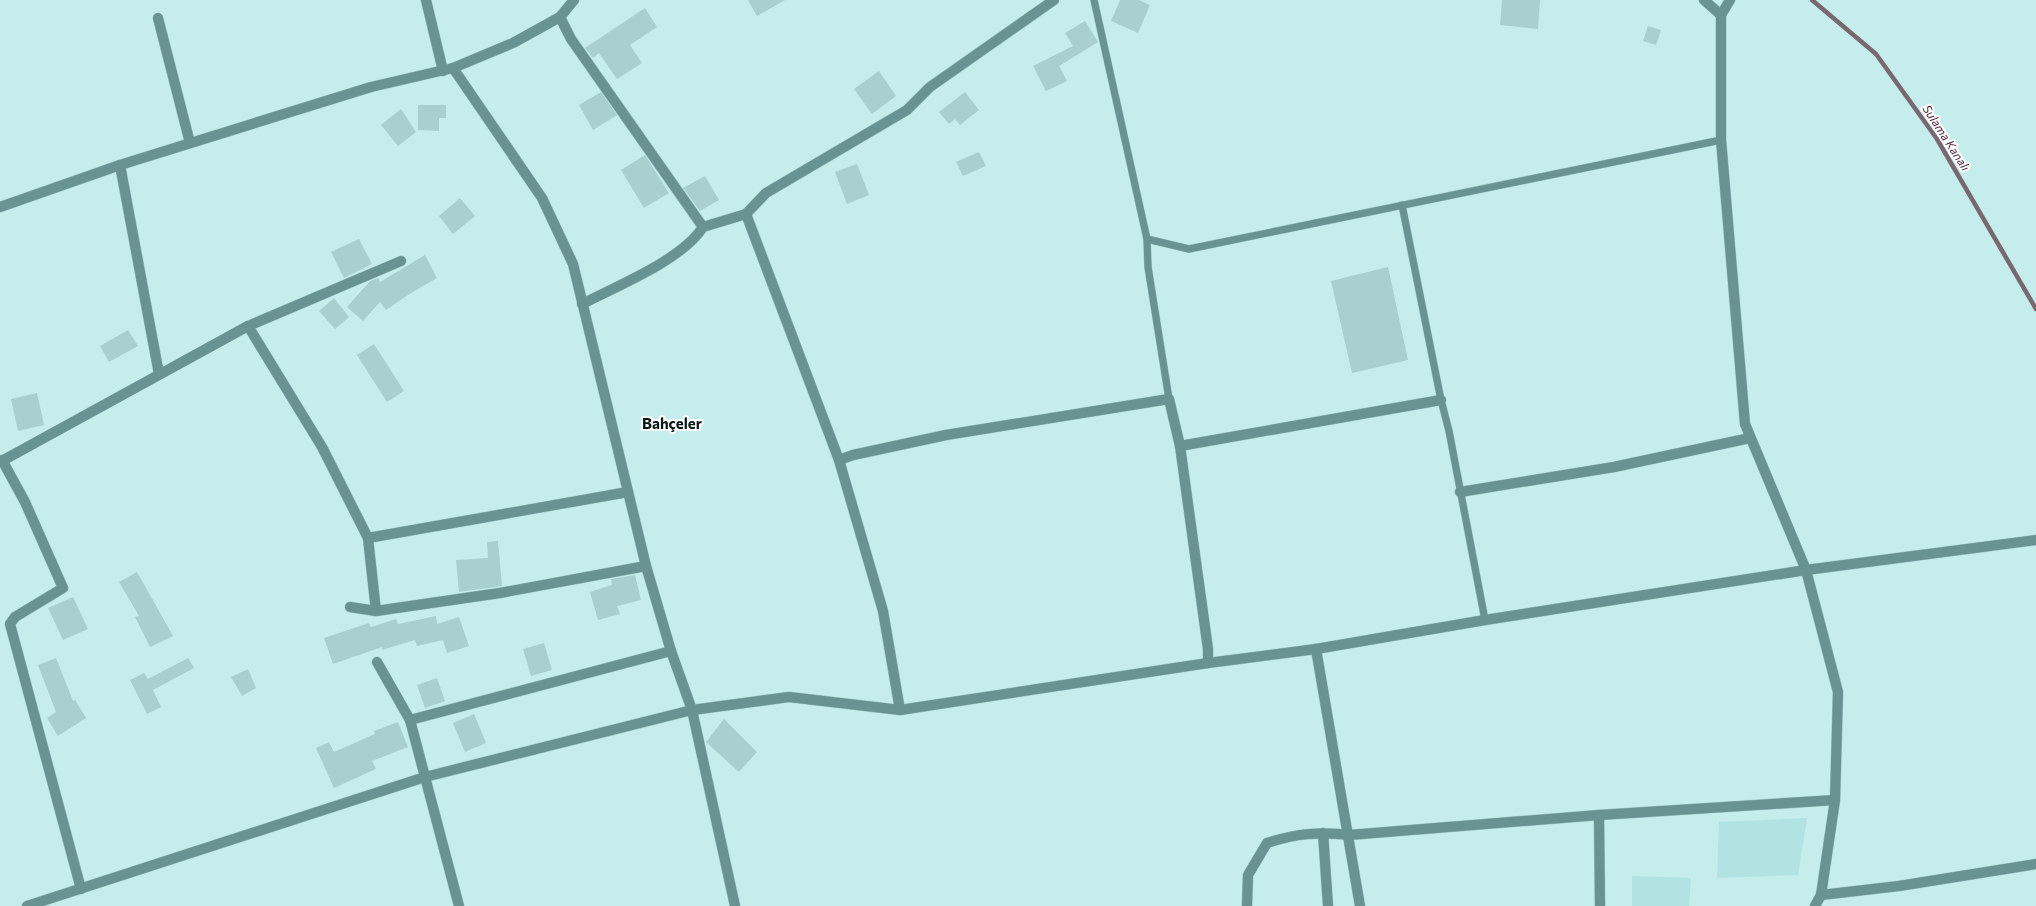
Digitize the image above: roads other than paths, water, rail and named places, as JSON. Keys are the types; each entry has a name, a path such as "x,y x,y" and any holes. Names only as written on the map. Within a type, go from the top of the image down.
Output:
{"street":[{"path":"426,0 448,70 542,198 573,264 646,566 671,651 692,710 735,906"},
{"path":"0,207 120,165 371,87 448,70 513,43 560,17 574,0"},
{"path":"582,304 670,258 697,236 703,227 746,214 766,194 907,110 930,87 1054,0"},
{"path":"1704,0 1721,15"},
{"path":"1730,0 1721,15 1721,140 1745,424 1806,570 1838,692 1835,800 1821,895 1815,906"},
{"path":"560,17 571,39 703,227"},
{"path":"158,18 190,143"},
{"path":"120,165 159,374"},
{"path":"746,214 839,460 883,611 900,710"},
{"path":"81,889 10,624 15,617 63,588 25,502 1,461 248,326 401,261"},
{"path":"248,326 322,447 368,538 376,611"},
{"path":"839,460 852,455 946,435 1169,399 1180,446 1208,649 1208,663"},
{"path":"1180,446 1440,400"},
{"path":"1460,492 1614,467 1750,438"},
{"path":"368,538 628,492"},
{"path":"26,906 425,777 692,710 789,697 900,710 1208,663 1316,649 1485,620 1806,570 2036,540"},
{"path":"350,607 376,611 500,593 646,566"},
{"path":"1316,649 1360,906"},
{"path":"410,720 671,651"},
{"path":"377,662 410,720 459,906"},
{"path":"1247,906 1248,875 1267,843 1292,835 1324,833 1349,835 1599,815 1835,800"},
{"path":"1599,815 1600,906"},
{"path":"1324,833 1328,906"},
{"path":"1821,895 1899,886 2036,864"}],"lane":[{"path":"1094,0 1147,239 1148,267 1169,399"},
{"path":"1147,239 1188,249 1721,140"},
{"path":"1402,205 1440,400 1449,431 1485,620"}],"waterway":[{"name":"Sulama Kanalı","path":"1812,0 1876,54 1937,139 2036,309"}],"district":[{"name":"Bahçeler","path":"672,424"}]}
